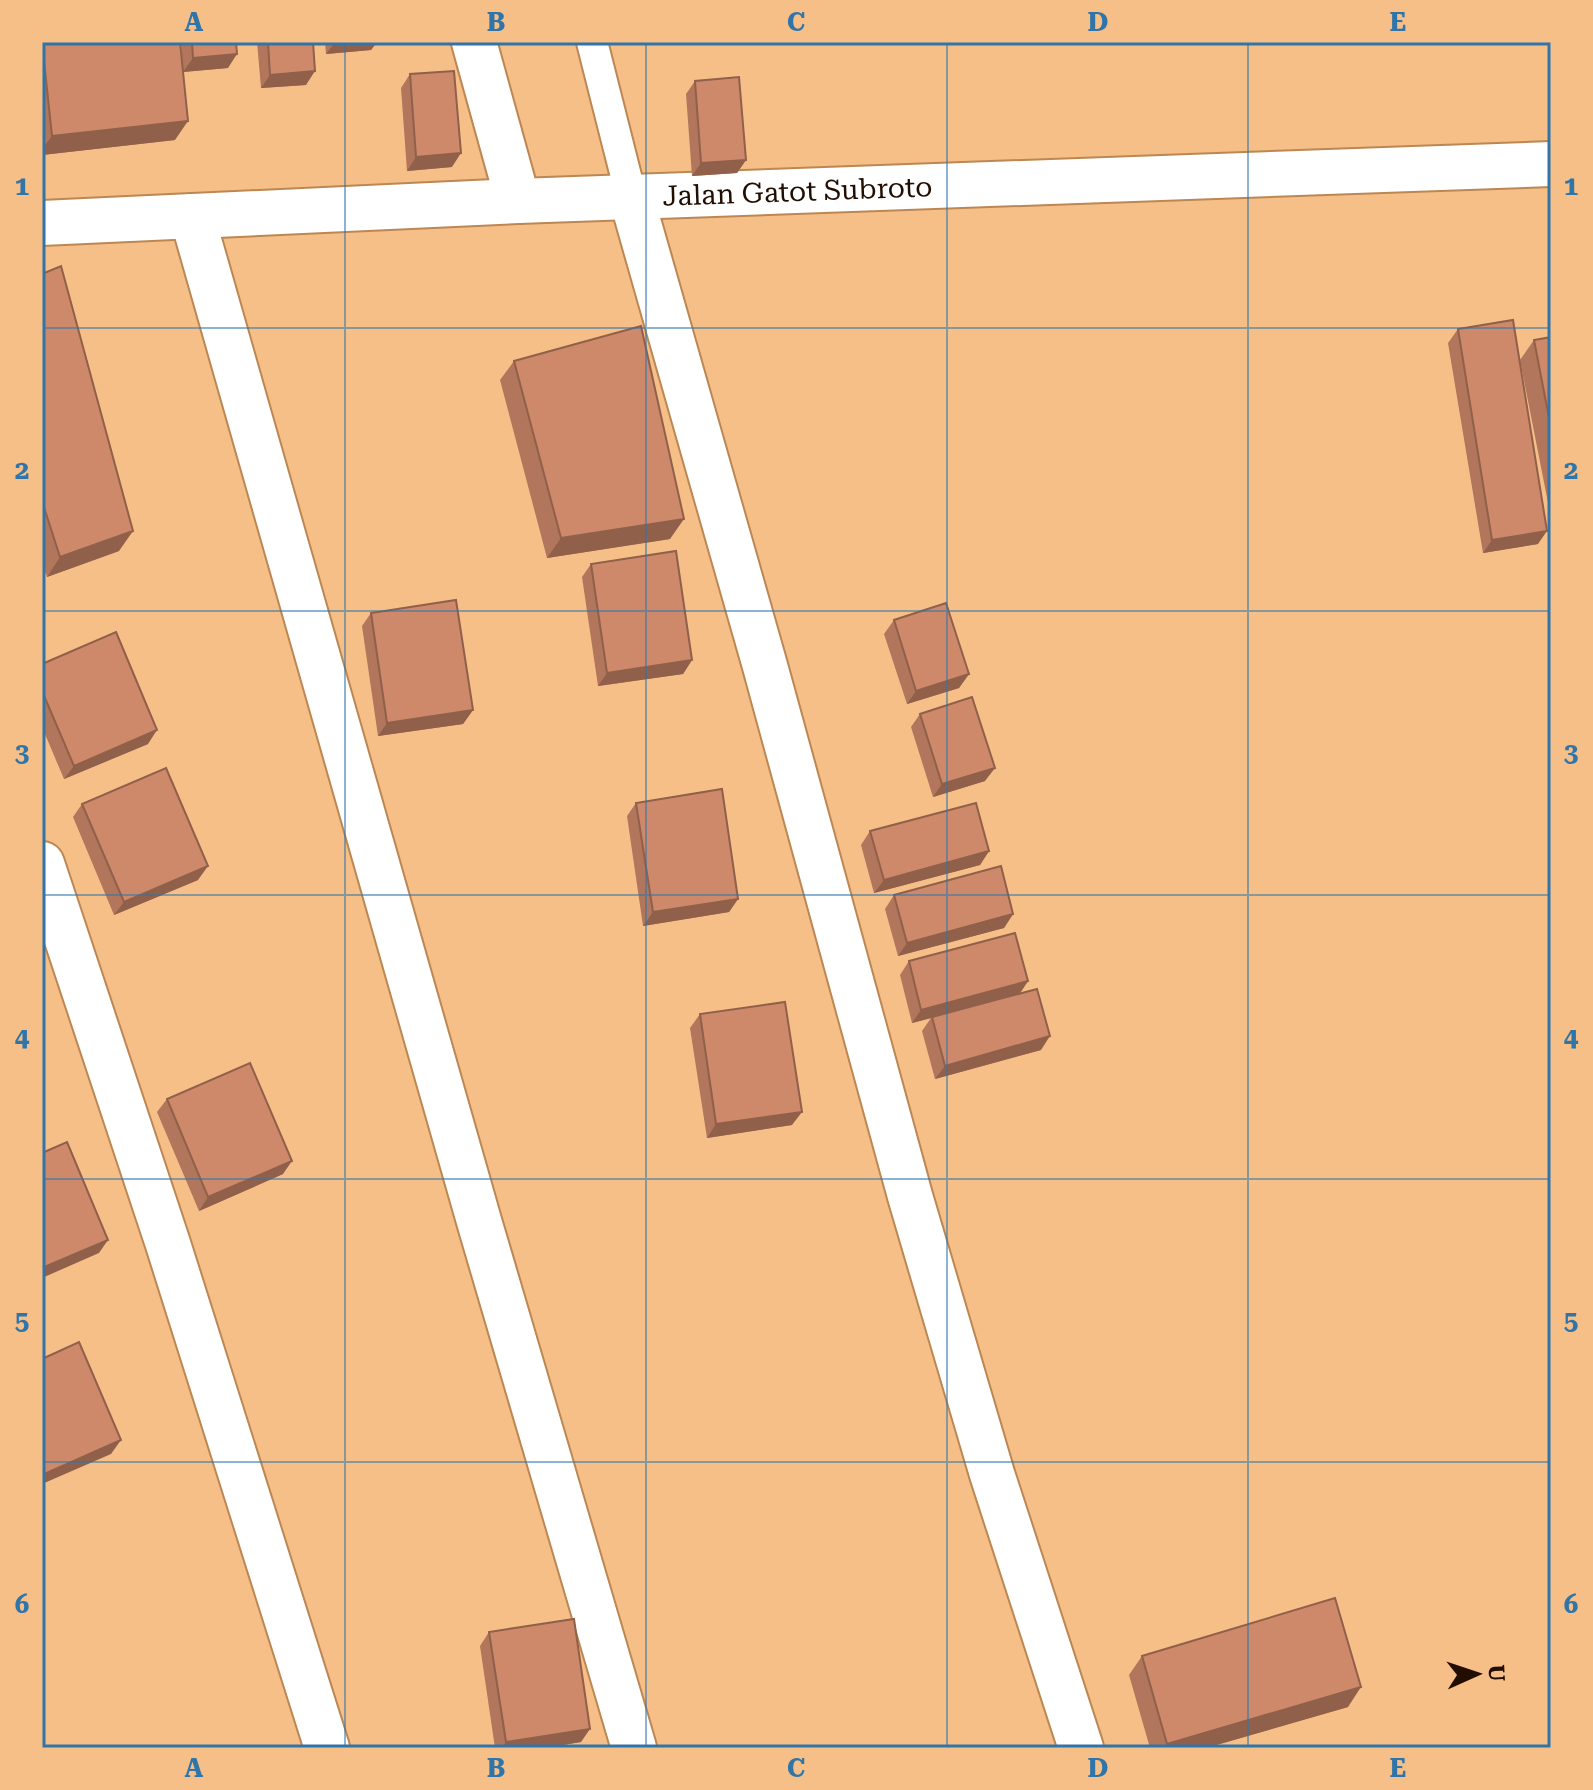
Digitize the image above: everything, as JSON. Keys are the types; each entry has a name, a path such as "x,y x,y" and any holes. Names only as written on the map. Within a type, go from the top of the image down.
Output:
{"street":[{"path":"474,42 518,201"},
{"name":"Jalan Gatot Subroto","path":"42,223 631,196 1551,164"},
{"path":"631,196 915,1210 992,1474 1081,1748"},
{"path":"192,216 470,1191 634,1748"},
{"path":"42,864 168,1244 327,1748"}],"lane":[{"path":"592,42 631,196"},
{"path":"1551,154 1551,164"}],"building":[{"path":"42,42 180,42 188,121 52,136"},
{"path":"192,42 236,42 237,54 193,58"},
{"path":"268,42 313,42 315,71 270,75"},
{"path":"454,71 461,153 416,157 410,74"},
{"path":"739,77 746,160 701,163 695,81"},
{"path":"61,266 133,531 60,557 42,501 42,274"},
{"path":"1513,320 1547,531 1492,540 1458,329"},
{"path":"641,326 684,519 561,538 514,361"},
{"path":"1551,337 1551,428 1534,340"},
{"path":"676,551 692,660 607,673 591,564"},
{"path":"456,600 473,710 387,723 371,613"},
{"path":"946,603 969,674 916,691 894,620"},
{"path":"116,632 157,730 74,766 42,691 42,664"},
{"path":"972,697 995,768 942,784 920,714"},
{"path":"166,768 208,866 124,902 82,804"},
{"path":"722,789 738,899 653,912 636,803"},
{"path":"976,803 989,851 884,880 870,831"},
{"path":"1001,866 1013,914 907,943 894,895"},
{"path":"1015,933 1028,981 921,1010 909,961"},
{"path":"1037,989 1050,1036 945,1066 932,1017"},
{"path":"785,1002 802,1112 716,1124 700,1014"},
{"path":"250,1063 292,1161 208,1197 167,1099"},
{"path":"67,1142 108,1240 42,1268 42,1153"},
{"path":"79,1342 121,1440 42,1475 42,1359"},
{"path":"1335,1598 1361,1687 1167,1744 1142,1656"},
{"path":"574,1619 590,1729 506,1742 489,1632"}]}
